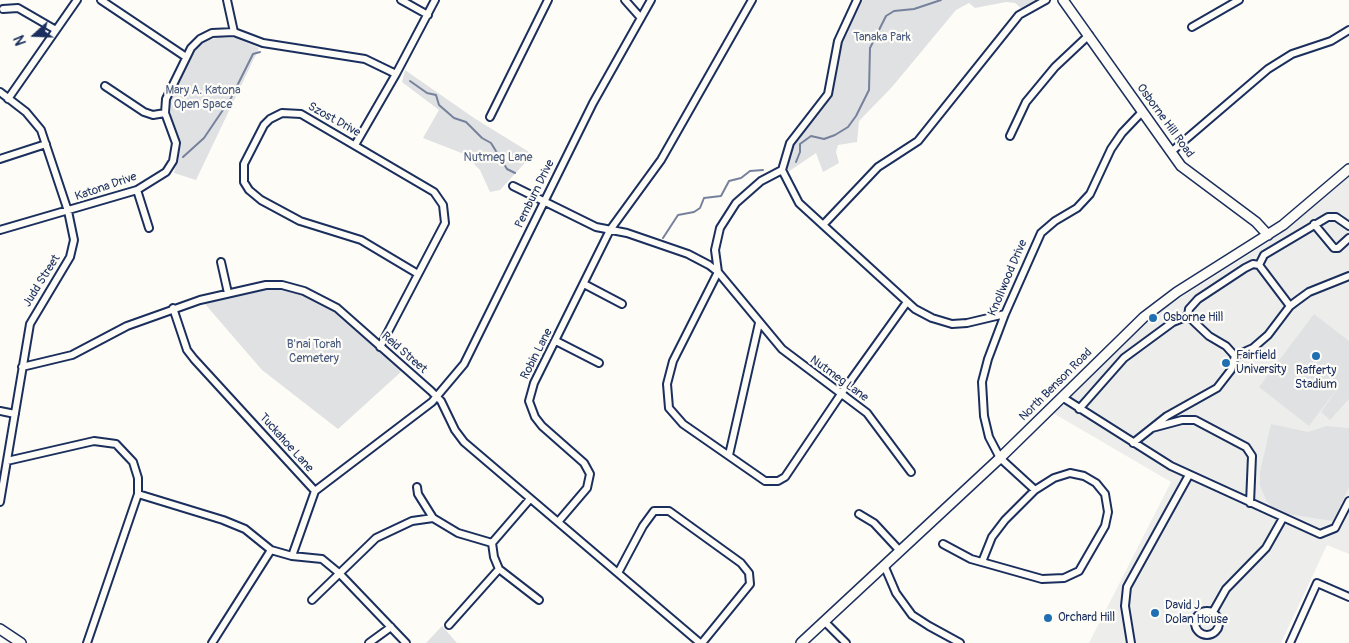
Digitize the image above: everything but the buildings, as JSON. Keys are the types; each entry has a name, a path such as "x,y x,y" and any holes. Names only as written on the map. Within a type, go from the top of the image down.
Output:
{"main road":[{"name":"Osborne Hill Road","path":"1063,0 1142,112 1186,170 1256,222 1268,235"},
{"name":"North Benson Road","path":"801,643 1000,458 1111,347 1157,306 1292,218 1349,169"},
{"path":"0,629 21,643"}],"street":[{"path":"8,99 77,0"},
{"path":"101,0 186,57"},
{"path":"227,0 234,32"},
{"path":"401,0 428,14"},
{"path":"355,145 396,74 435,0"},
{"path":"490,116 548,0"},
{"path":"625,0 641,18"},
{"name":"Pemburn Drive","path":"437,396 469,356 593,103 651,0"},
{"name":"Robin Lane","path":"558,522 587,488 590,479 587,465 538,422 530,405 534,383 610,230 661,160 752,0"},
{"path":"858,0 838,41 828,94 790,143 782,170 799,203 907,302 932,318 952,324 967,324 1005,314"},
{"path":"823,225 878,167 918,141 1019,15 1046,0"},
{"path":"1192,27 1239,0"},
{"path":"3,9 18,8 56,30"},
{"path":"1171,152 1268,69 1292,54 1331,41 1349,30"},
{"path":"105,86 144,112 153,115 165,113 166,99 170,88 195,43 206,36 218,32 234,32 263,44 365,59 396,74"},
{"path":"1010,136 1026,102 1055,67 1088,35"},
{"name":"Judd Street","path":"0,92 32,118 41,130 74,234 72,251 32,318 0,502"},
{"name":"Knollwood Drive","path":"1000,458 994,449 986,427 982,382 988,359 1005,314 1041,233 1055,221 1076,208 1090,194 1111,149 1142,112"},
{"name":"Katona Drive","path":"0,230 68,212 137,190 160,177 173,161 176,143 165,113"},
{"name":"Szost Drive","path":"380,347 418,274 444,223 443,206 434,192 301,114 282,113 264,125 244,164 244,182 249,190 261,200 300,221 361,240 418,274"},
{"path":"0,159 46,144"},
{"path":"782,170 761,181 736,203 726,216 716,243 718,272 678,348 670,372 667,393 669,408 678,421 730,454 765,481 775,482 785,477 841,394 907,302"},
{"name":"Nutmeg Lane","path":"513,186 544,203 596,227 627,233 688,254 718,272 782,349 798,363 867,413 911,472"},
{"path":"137,190 148,228"},
{"path":"1188,316 1191,306 1198,299 1249,266 1259,264 1264,255 1314,224 1328,217 1336,217 1349,226"},
{"path":"1314,224 1334,248 1340,247 1349,238"},
{"path":"221,262 228,293"},
{"path":"1259,264 1290,306"},
{"path":"1235,356 1253,348 1268,335 1290,306 1309,292 1349,276"},
{"name":"Reid Street","path":"22,367 76,353 127,326 173,308 228,293 270,284 304,291 337,308 437,396 460,438 701,643"},
{"path":"584,284 622,304"},
{"name":"Tuckahoe Lane","path":"173,308 187,350 315,491 437,396"},
{"path":"1188,316 1209,336 1226,346 1235,356"},
{"path":"1079,409 1124,358 1173,322 1188,316"},
{"path":"730,454 759,323"},
{"path":"556,341 599,363"},
{"path":"1133,443 1167,416 1216,388 1232,370 1235,356"},
{"path":"1062,397 1133,443 1189,475 1320,534 1325,534 1335,528 1349,501"},
{"path":"0,410 15,414"},
{"path":"1152,428 1182,420 1195,420 1246,447 1252,456 1250,503"},
{"path":"7,461 94,441 104,441 116,444 133,462 138,478 138,494 87,643"},
{"path":"1000,458 1035,490"},
{"path":"943,544 970,559 1042,579 1064,578 1079,571 1105,526 1108,512 1105,494 1096,483 1084,476 1070,473 1054,478 1035,490 1005,520 992,537 982,562"},
{"path":"1131,643 1125,606 1127,587 1189,475"},
{"path":"417,488 418,494 433,518 462,535 492,542"},
{"path":"292,556 315,491"},
{"path":"138,494 223,520 245,529 272,550 292,556 322,558 339,573 406,643"},
{"path":"530,499 492,542 494,557 499,569 539,600"},
{"path":"618,573 643,526 654,511 669,511 741,563 749,573 750,584 701,643"},
{"path":"859,514 874,523 900,550"},
{"path":"312,600 376,538 412,520 433,518"},
{"path":"1213,612 1226,590 1266,548 1283,518"},
{"path":"212,643 272,550"},
{"path":"884,565 896,593 912,615 960,643"},
{"path":"449,624 499,569"},
{"path":"1290,643 1317,583 1349,597"},
{"path":"824,620 846,643"},
{"path":"369,643 391,627"}],"shaded area":[{"name":"Fairfield University","path":"1349,177 1349,554 1327,545 1281,643 1089,643 1171,482 1053,413 1155,314 1270,241"}],"green space":[{"name":"Tanaka Park","path":"860,0 1038,0 1022,9 1015,3 1006,2 975,8 969,3 956,10 892,87 859,121 857,142 838,145 836,152 839,163 823,172 816,153 785,174 783,168 791,145 832,93 840,40"},
{"name":"Mary A. Katona Open Space","path":"219,37 236,38 259,48 196,180 174,173 181,143 171,119 170,103 181,75 197,48 203,42"},
{"name":"Nutmeg Lane","path":"405,70 474,118 529,152 524,164 500,190 490,192 480,170 464,154 423,138 439,110 402,82"},
{"name":"B'nai Torah Cemetery","path":"269,287 288,288 335,310 402,371 338,429 262,370 205,304"},
{"name":"Rafferty Stadium","path":"1314,314 1349,341 1349,399 1330,420 1321,412 1342,382 1309,426 1259,387"},
{"path":"1271,424 1308,432 1326,426 1349,428 1349,487 1333,521 1287,514 1273,508 1266,500 1260,485 1260,472"},
{"path":"442,626 457,643 426,643"}],"waterway":[{"path":"796,162 800,152 800,144 811,136 824,139 835,135 848,127 856,116 869,90 870,48 886,16 894,11 914,9 941,0"},
{"path":"183,157 204,138 231,98 253,54 260,52"},
{"path":"410,81 427,93 436,95 439,105 454,118 466,122 482,138 491,143 507,169 515,173"},
{"path":"663,238 678,215 694,212 700,208 704,198 721,196 729,181 741,178 750,171 763,170"}],"place":[{"name":"Osborne Hill","path":"1153,318"},
{"name":"Rafferty Stadium","path":"1316,356"},
{"name":"Fairfield University","path":"1226,363"},
{"name":"David J Dolan House","path":"1155,613"},
{"name":"Orchard Hill","path":"1048,618"}]}
